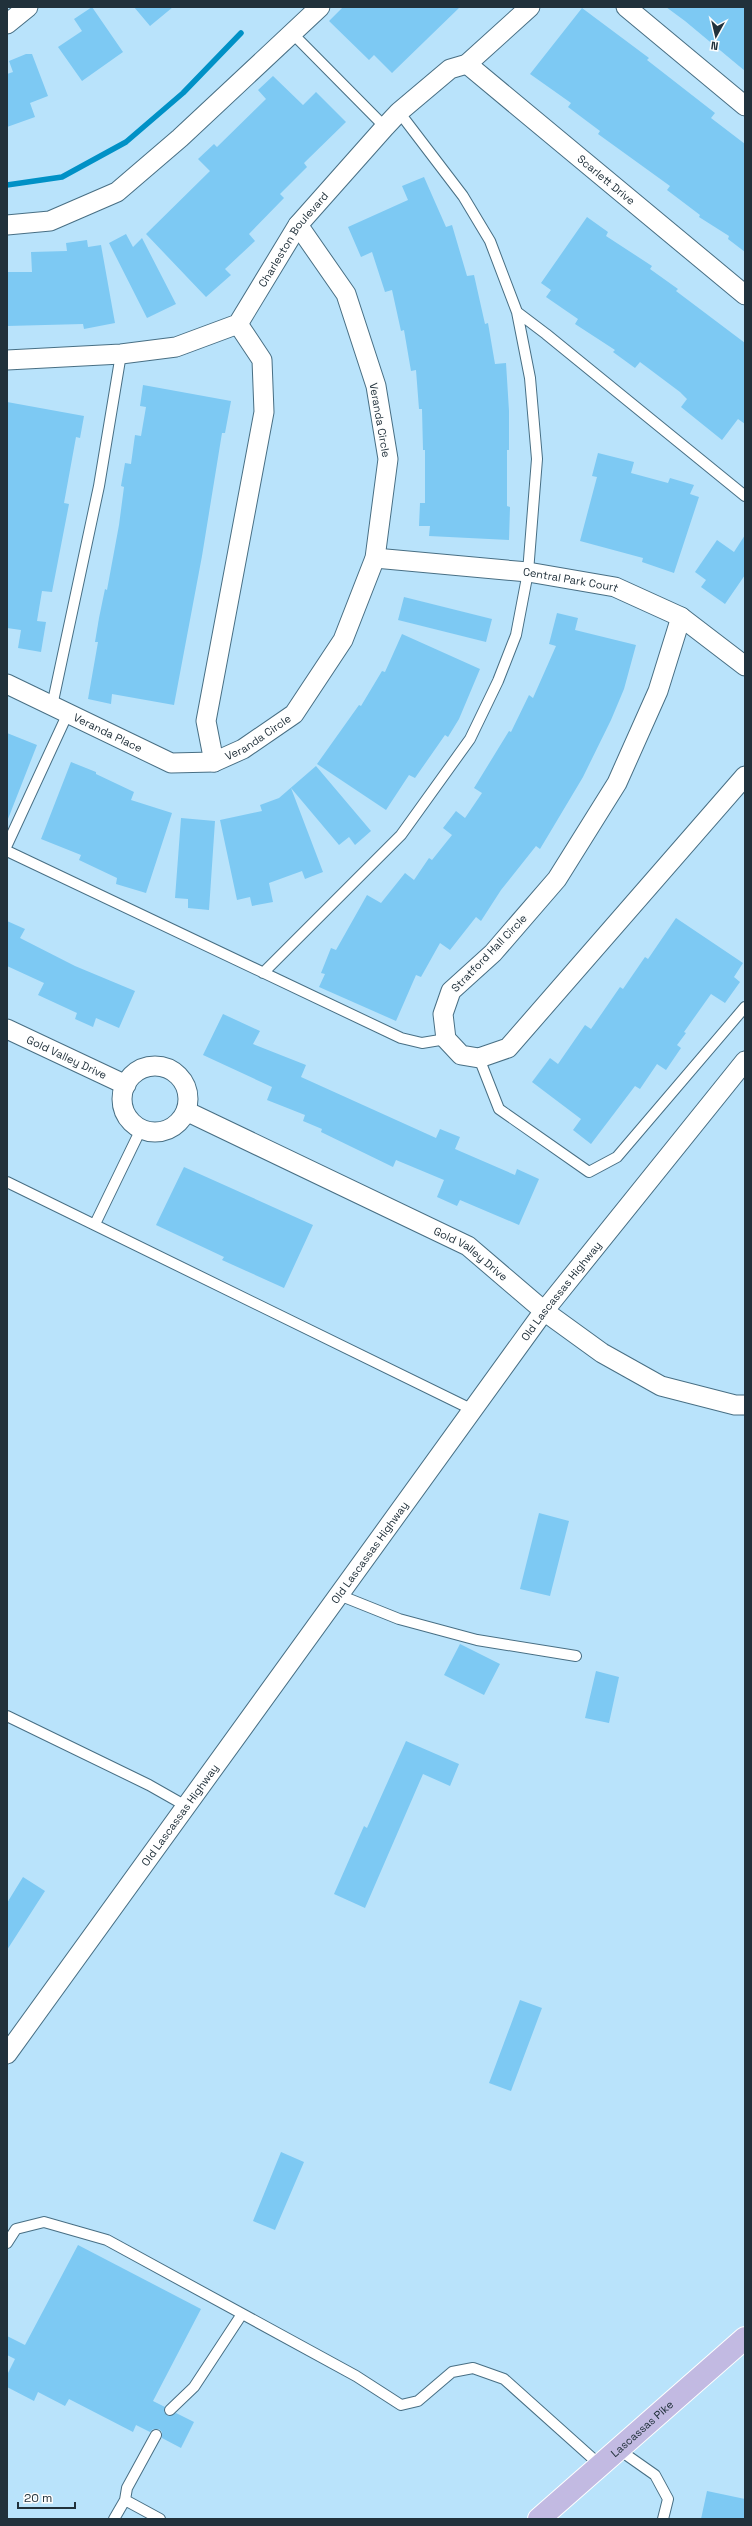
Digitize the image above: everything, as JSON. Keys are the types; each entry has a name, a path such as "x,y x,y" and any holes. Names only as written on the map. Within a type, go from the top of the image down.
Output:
{"main road":[{"name":"Lascassas Pike","path":"538,2519 745,2338"}],"street":[{"path":"7,24 28,7"},
{"path":"7,225 50,221 117,192 180,138 320,7"},
{"name":"Charleston Boulevard","path":"238,324 298,226 385,127 399,112 450,69 467,64 530,7"},
{"path":"626,7 745,106"},
{"name":"Scarlett Drive","path":"467,64 745,295"},
{"name":"Veranda Circle","path":"238,324 262,360 264,412 206,721 214,762 244,749 294,714 342,640 375,558 388,459 376,386 346,294 298,226"},
{"path":"7,360 121,354 176,347 238,324"},
{"name":"Central Park Court","path":"375,558 528,572 615,587 681,618 745,666"},
{"name":"Stratford Hall Circle","path":"446,1039 443,1014 452,991 493,953 557,879 617,784 658,691 681,618"},
{"name":"Veranda Place","path":"7,684 171,763 214,762"},
{"path":"446,1039 461,1055 479,1058 508,1048 745,776"},
{"name":"Gold Valley Drive","path":"7,1029 126,1085"},
{"name":"Old Lascassas Highway","path":"9,2047 186,1806 544,1311 745,1061"},
{"path":"149,1066 171,1070 180,1077 186,1087 188,1098 186,1111 181,1120 167,1130 150,1132 141,1129 126,1115 123,1104 123,1092 126,1085 138,1071 149,1066"},
{"name":"Gold Valley Drive","path":"186,1111 468,1246 544,1311 602,1353 661,1386 735,1405 745,1405"}],"lane":[{"path":"292,33 385,127"},
{"path":"263,973 401,834 470,739 498,681 516,634 528,572 537,459 530,378 517,312 490,241 463,196 399,112"},
{"path":"517,312 745,496"},
{"path":"7,845 60,709 121,354"},
{"path":"7,851 400,1038 422,1043 446,1039"},
{"path":"479,1058 500,1109 589,1172 617,1157 745,1007"},
{"path":"95,1224 141,1129"},
{"path":"7,1182 473,1410"},
{"path":"339,1595 399,1619 477,1640 576,1656"},
{"path":"7,1716 149,1785 186,1806"},
{"path":"7,2243 16,2228 44,2222 108,2240 356,2376 401,2405 418,2401 452,2372 473,2368 504,2379 600,2465"},
{"path":"170,2410 194,2387 242,2314"},
{"path":"114,2519 125,2500 127,2488 156,2435"},
{"path":"618,2449 655,2475 668,2499 663,2519"},
{"path":"125,2500 160,2519"}],"building":[{"path":"92,7 123,52 82,81 58,47 82,31 74,19"},
{"path":"134,7 173,7 150,26"},
{"path":"343,7 460,7 392,73 374,55 369,60 329,21"},
{"path":"666,7 745,7 745,71 685,21"},
{"path":"582,8 649,58 647,60 715,113 711,118 745,144 745,252 728,239 729,236 699,217 700,215 667,190 670,186 598,134 600,131 568,107 571,103 530,74"},
{"path":"26,54 32,54 48,96 30,103 35,117 7,127 7,74 13,72 9,61"},
{"path":"273,76 303,105 316,92 346,122 304,163 307,167 280,194 284,198 249,234 255,241 225,269 231,275 206,297 146,234 210,171 198,159 214,144 217,147 266,99 258,90"},
{"path":"424,177 446,227 452,225 467,276 474,275 485,324 488,323 495,364 506,363 509,411 507,506 510,507 509,540 429,536 430,526 419,526 420,503 425,503 425,450 423,450 422,409 419,409 416,370 411,371 404,330 401,331 392,290 385,292 372,252 361,257 348,227 408,200 402,186"},
{"path":"587,217 608,232 606,236 652,266 650,269 678,289 676,291 745,343 745,424 738,419 722,440 681,407 687,399 680,392 640,362 635,368 613,352 615,350 575,324 578,319 546,297 551,290 541,283"},
{"path":"126,234 133,247 142,238 176,304 147,318 109,243"},
{"path":"87,240 88,247 101,245 115,323 84,329 83,324 7,326 7,272 32,272 31,252 67,251 66,243"},
{"path":"143,385 231,401 225,433 222,433 202,556 174,705 112,694 111,704 88,699 98,642 95,642 99,618 105,589 107,590 119,525 124,487 121,486 125,463 131,464 135,435 141,436 146,407 140,406"},
{"path":"7,402 84,416 80,438 76,437 64,503 69,504 52,592 42,591 37,621 46,622 41,652 18,648 21,630 7,628"},
{"path":"598,453 634,462 631,473 668,483 670,478 694,485 690,494 699,497 674,573 642,562 643,558 580,541 597,477 592,476"},
{"path":"745,535 745,575 725,604 701,587 706,580 695,572 717,540 734,552"},
{"path":"404,597 492,619 486,642 398,620"},
{"path":"557,613 578,618 575,630 636,645 624,689 611,720 583,777 540,849 536,846 501,890 481,921 476,917 450,950 440,943 421,977 416,975 396,1021 319,987 325,974 321,973 331,948 336,950 367,895 381,903 405,873 414,880 429,858 432,860 452,835 443,828 456,811 465,818 482,793 474,788 509,731 511,732 529,695 533,698 556,646 549,644"},
{"path":"402,634 480,669 459,719 448,737 445,735 415,778 409,775 386,810 317,764 359,705 361,706 382,671 385,672"},
{"path":"7,733 37,745 8,819 7,818"},
{"path":"71,762 96,772 96,774 134,792 131,800 172,813 146,893 116,884 117,878 79,860 81,855 41,839"},
{"path":"316,766 371,831 355,845 349,837 339,845 291,788 323,872 305,879 302,871 269,883 273,902 252,906 250,897 237,900 220,820 262,811 260,805 279,798"},
{"path":"181,818 215,821 209,910 188,908 188,899 175,898"},
{"path":"676,918 743,963 734,977 740,982 725,1003 711,994 684,1032 686,1033 677,1045 681,1048 666,1070 657,1064 640,1089 635,1086 591,1144 573,1130 581,1119 532,1082 550,1058 558,1064 585,1025 591,1029 620,987 623,989 645,957 648,959"},
{"path":"7,921 25,929 20,938 75,966 135,991 119,1028 96,1018 93,1027 75,1019 77,1013 38,995 44,983 7,966"},
{"path":"223,1014 260,1031 253,1044 306,1065 301,1077 436,1138 440,1129 460,1137 455,1149 515,1175 517,1169 539,1179 519,1225 460,1200 457,1206 437,1197 444,1180 396,1160 393,1167 321,1132 322,1129 303,1121 305,1115 267,1100 272,1087 203,1055"},
{"path":"184,1167 313,1225 284,1288 222,1260 224,1257 156,1225"},
{"path":"539,1513 569,1521 550,1596 520,1589"},
{"path":"460,1644 500,1664 484,1695 444,1675"},
{"path":"596,1671 619,1677 609,1723 585,1718"},
{"path":"406,1741 459,1764 450,1786 423,1774 365,1908 334,1894 364,1826 367,1828"},
{"path":"23,1877 45,1891 7,1950 7,1903"},
{"path":"520,2000 542,2008 511,2091 489,2083"},
{"path":"281,2152 304,2162 275,2230 253,2221"},
{"path":"78,2245 201,2309 153,2401 165,2407 164,2412 168,2416 176,2413 194,2422 181,2448 162,2438 162,2432 159,2429 153,2429 150,2432 136,2425 133,2432 69,2399 65,2406 38,2392 34,2401 7,2387 7,2375 15,2359 7,2355 7,2336 25,2345"},
{"path":"707,2491 745,2499 745,2519 701,2519"}],"waterway":[{"path":"7,185 62,177 126,142 183,93 241,33"}]}
